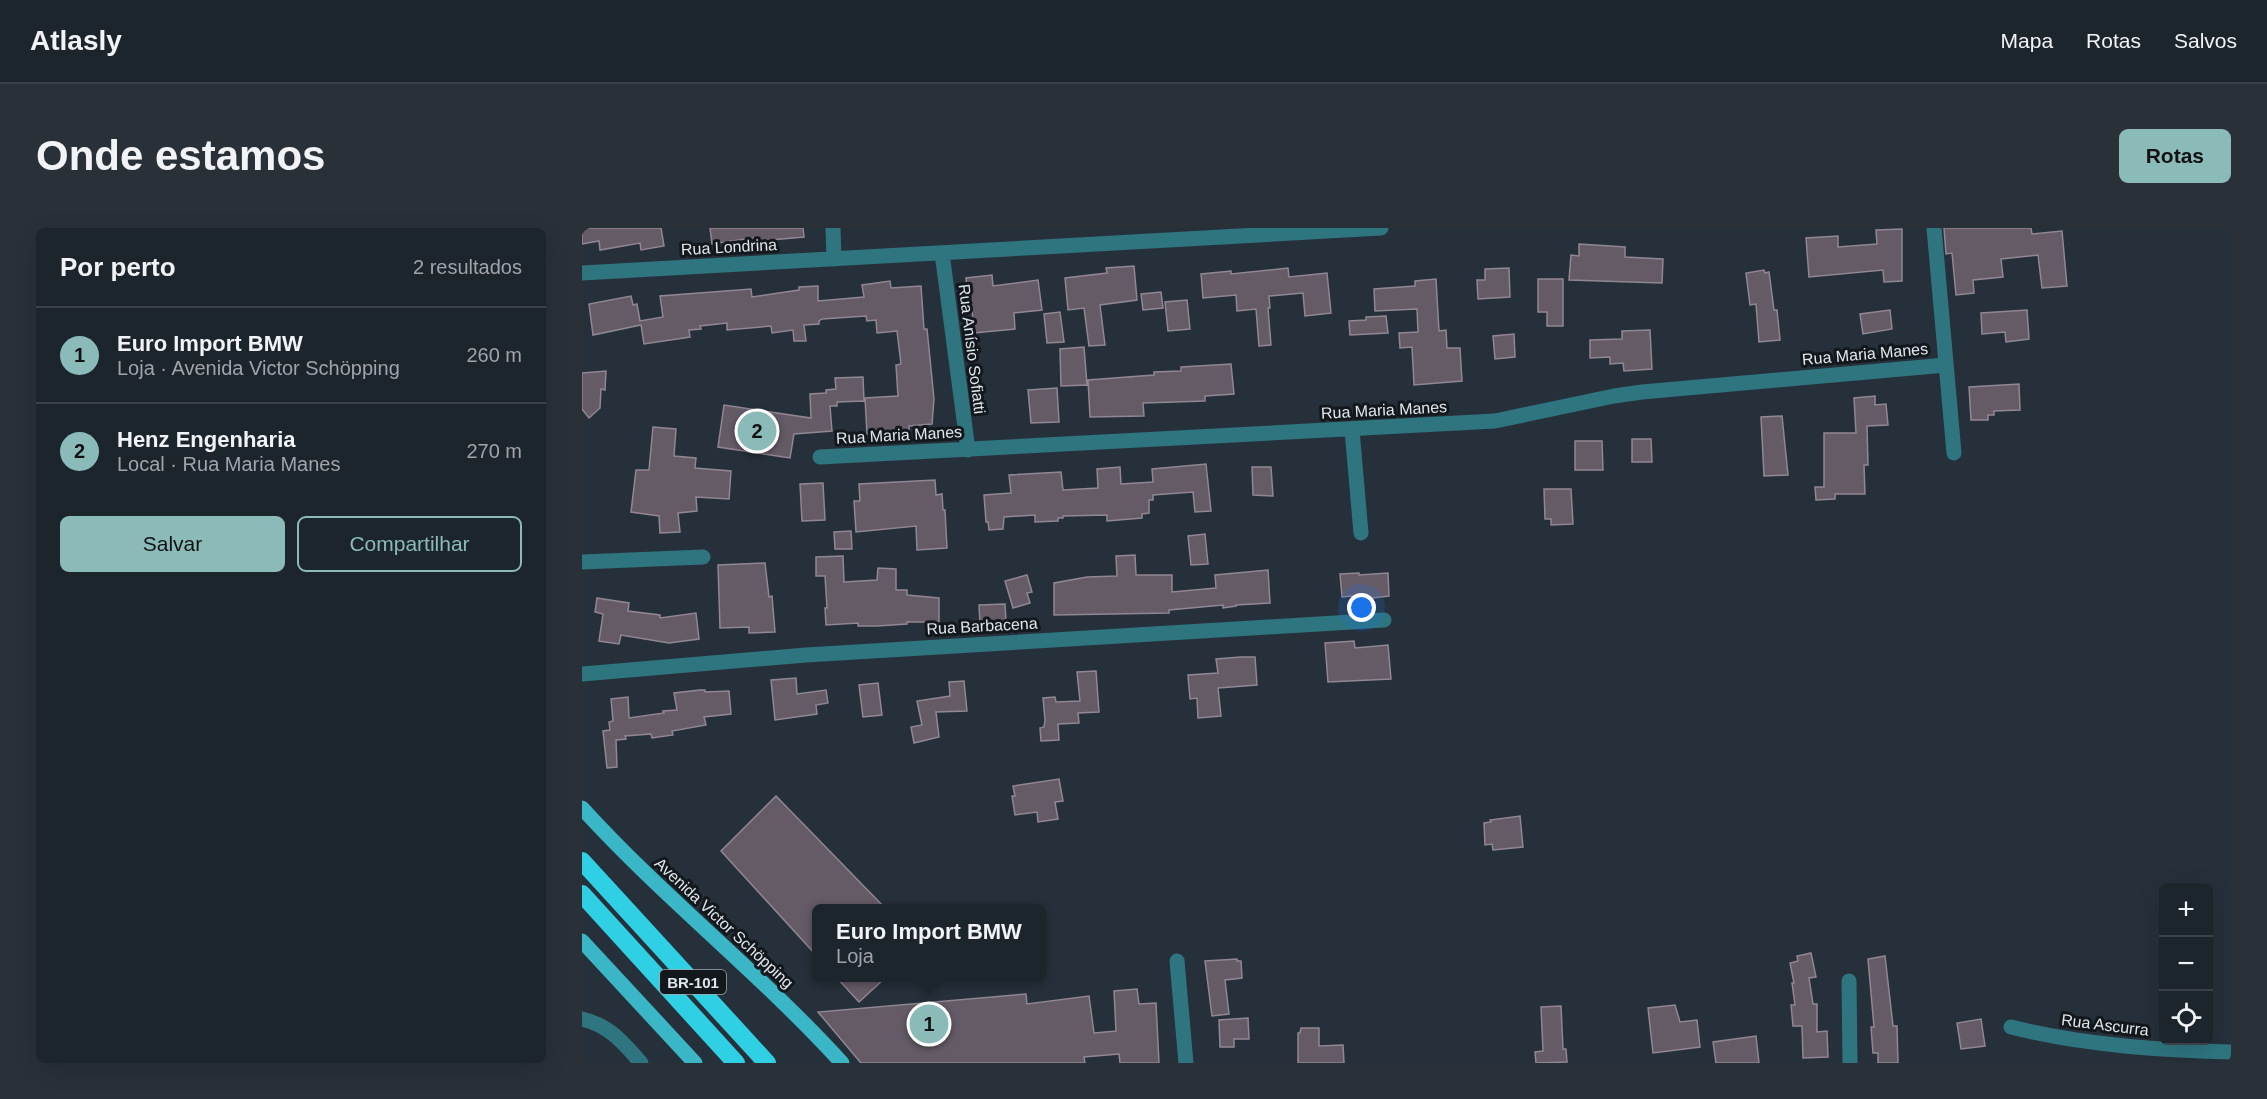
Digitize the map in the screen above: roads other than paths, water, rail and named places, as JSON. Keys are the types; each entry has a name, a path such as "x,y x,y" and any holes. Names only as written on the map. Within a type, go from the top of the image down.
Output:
{"highway":[{"name":"BR-101","path":"582,861 767,1063"},
{"name":"BR-101","path":"582,894 736,1063"}],"main road":[{"name":"Avenida Victor Schöpping","path":"582,808 653,883 756,975 842,1063"},
{"path":"582,941 695,1063"}],"street":[{"path":"833,228 834,259"},
{"name":"Rua Londrina","path":"582,273 1381,228"},
{"path":"1934,228 1954,453"},
{"name":"Rua Anísio Sofiatti","path":"942,253 968,450"},
{"name":"Rua Maria Manes","path":"820,458 1495,421 1642,392 1946,365"},
{"path":"1352,430 1361,534"},
{"path":"582,562 703,557"},
{"name":"Rua Barbacena","path":"582,674 806,655 1384,620"},
{"path":"1177,961 1186,1063"},
{"path":"1849,981 1850,1063"},
{"path":"582,1019 608,1029 641,1063"},
{"name":"Rua Ascurra","path":"2011,1027 2061,1038 2180,1057 2231,1052"}],"place":[{"name":"Henz Engenharia","path":"757,431"},
{"name":"Euro Import BMW","path":"929,1024"}]}
